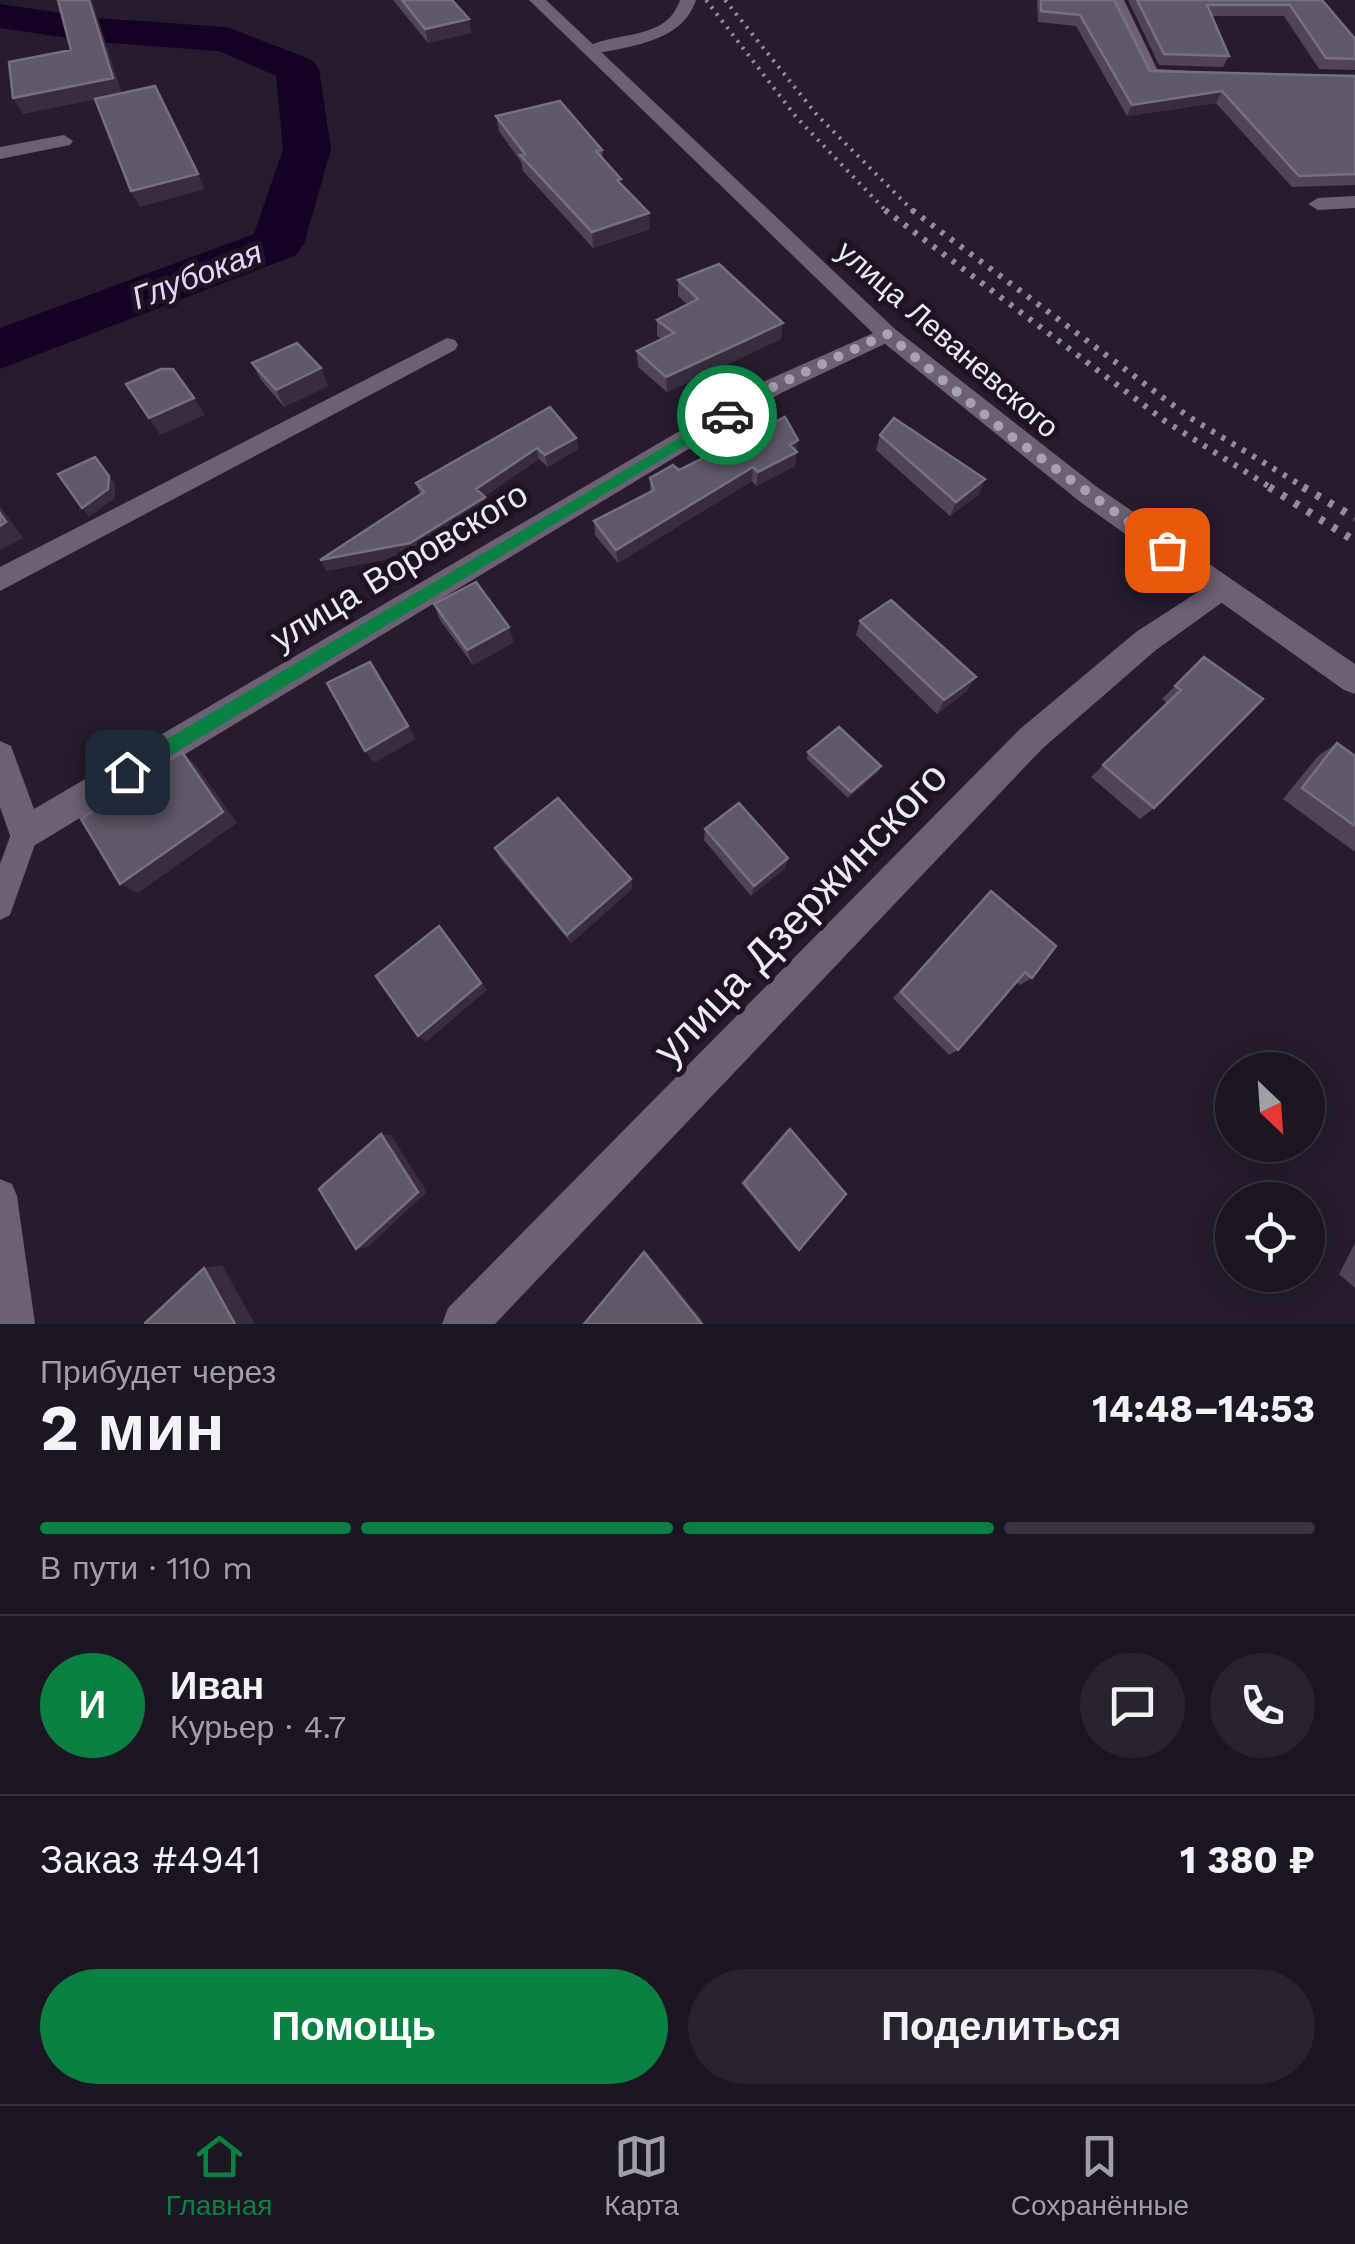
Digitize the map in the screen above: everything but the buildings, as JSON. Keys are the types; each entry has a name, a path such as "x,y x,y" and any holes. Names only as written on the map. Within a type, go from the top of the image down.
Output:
{"street":[{"name":"улица Леваневского","path":"537,0 887,334 1008,434 1355,681"},
{"path":"590,50 669,26 687,8 688,0"},
{"path":"1116,0 1152,74 1207,76"},
{"path":"0,153 64,141"},
{"path":"1318,204 1355,202"},
{"name":"улица Воровского","path":"25,833 773,387 887,334"},
{"path":"0,580 448,344"},
{"name":"улица Дзержинского","path":"464,1324 1031,739 1146,641 1220,588"},
{"path":"0,756 25,833"}],"lane":[{"path":"0,905 25,833"},
{"path":"0,1196 16,1324"}],"waterway":[{"name":"Глубокая","path":"0,16 96,30 227,39 297,69 307,149 277,244 0,350"}],"railway":[{"path":"706,0 797,118 885,210"},
{"path":"725,0 817,115 912,210"},
{"path":"885,210 1165,421 1273,489"},
{"path":"912,210 1189,417 1307,489"},
{"path":"912,210 915,213"},
{"path":"1269,487 1355,541"},
{"path":"1303,487 1355,518"}],"way so far":[{"path":"727,415 773,387 887,334 1008,434 1167,550"}],"route":[{"path":"127,772 727,415"}]}
